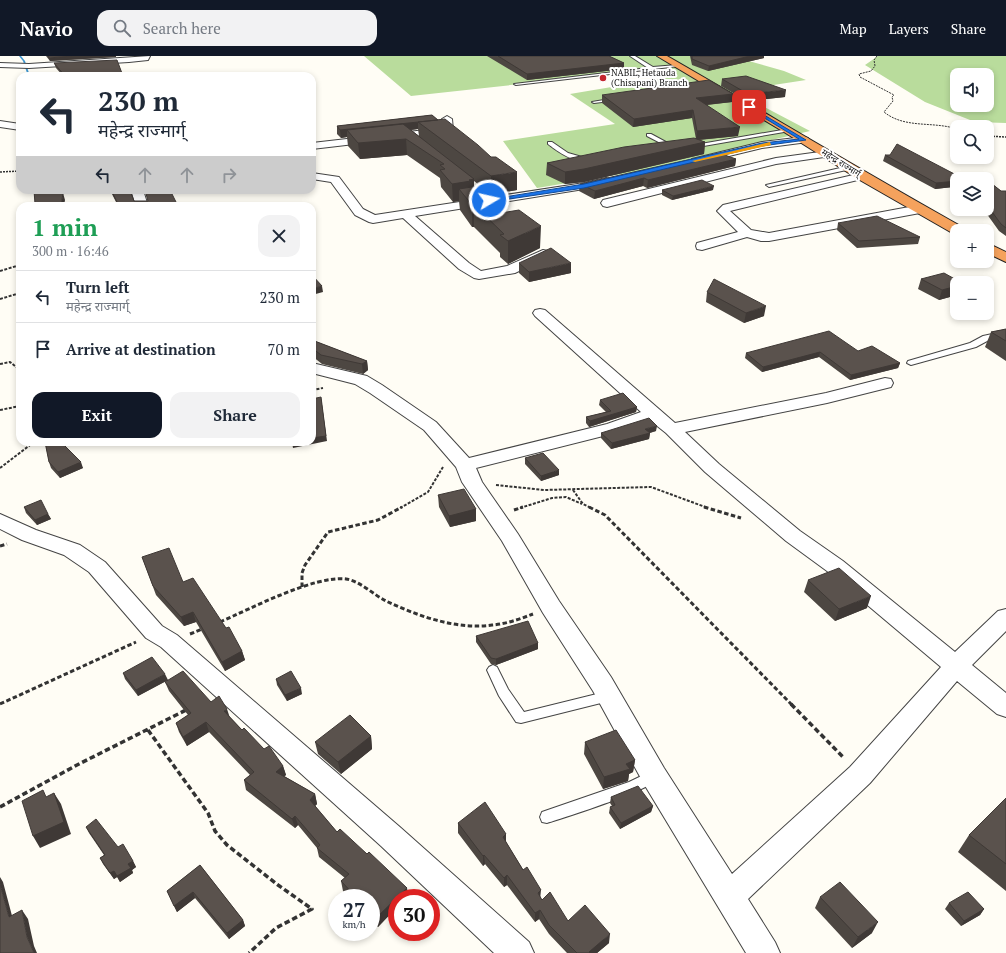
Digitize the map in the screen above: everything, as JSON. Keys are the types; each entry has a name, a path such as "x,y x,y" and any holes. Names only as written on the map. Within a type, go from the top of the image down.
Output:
{"highway":[{"name":"महेन्द्र राज्मार्ग्","path":"661,56 707,86 788,130 862,176 950,226"},
{"path":"994,251 1006,258"}],"street":[{"path":"0,66 26,66 66,60 141,59 146,58 146,56"},
{"path":"66,60 75,72"},
{"path":"0,124 16,126"},
{"path":"316,145 449,128"},
{"path":"405,134 417,144"},
{"path":"688,162 762,145 804,140"},
{"path":"607,203 776,161 827,154"},
{"path":"862,176 823,187 738,205 727,208 724,211 747,233 761,237 769,237 920,209"},
{"path":"316,177 335,179 359,212 373,219 407,215 489,200 584,186 615,179"},
{"path":"520,185 532,194"},
{"path":"477,191 489,200"},
{"path":"407,215 464,266 479,275 510,270 553,249"},
{"path":"702,246 747,233"},
{"path":"540,313 653,414 672,429 712,468 793,536 835,566 955,667 1006,707"},
{"path":"316,369 361,380 376,389 430,426 462,465 490,510 511,539 551,608 609,696 654,776 730,896 764,953"},
{"path":"672,429 827,398 885,383"},
{"path":"462,465 613,428 653,414"},
{"path":"0,521 29,536 72,550 97,567 161,636 391,837 518,953"},
{"path":"730,896 860,775 955,667 1006,616"}],"lane":[{"path":"632,56 652,68"},
{"path":"516,84 677,66"},
{"path":"594,102 622,98"},
{"path":"662,149 788,130"},
{"path":"649,135 678,147"},
{"path":"550,143 563,153 577,159 592,159"},
{"path":"770,185 849,168"},
{"path":"911,363 973,345 986,338 1006,333"},
{"path":"493,670 503,692 521,718 609,696"},
{"path":"547,817 634,786 654,776"}],"path":[{"path":"877,56 874,60 875,66 871,72 859,74 860,77 894,95 892,97 892,101 884,112 888,116 903,122 950,127"},
{"path":"994,136 1006,137"},
{"path":"0,172 16,171"},
{"path":"0,271 16,266"},
{"path":"0,299 16,294"},
{"path":"0,364 10,362 16,367"},
{"path":"0,410 16,407"},
{"path":"0,468 29,446"},
{"path":"302,588 302,573 305,565 328,532 378,520 428,492 447,460 544,490 650,487 700,506 757,523 774,519"},
{"path":"572,490 582,504"},
{"path":"490,510 512,510 552,498 566,497 605,515 860,775"},
{"path":"214,625 302,588 327,581 347,578 386,601 456,625 486,626 513,621 551,608"},
{"path":"0,704 134,643 207,627"},
{"path":"0,807 77,765 189,708"},
{"path":"148,730 208,813 215,831 227,845 278,885 312,909 276,928 249,953"}],"green space":[{"path":"364,56 731,56 784,71 806,80 734,91 810,131 641,171 537,188 503,141 615,124 570,94 677,76 666,68 411,96"},
{"path":"878,56 1006,56 1006,123 994,123 994,120 970,120 950,112 925,102 865,65"}],"building":[{"path":"48,56 72,56 49,58"},
{"path":"498,56 609,56 624,63 527,74"},
{"path":"692,56 750,56 709,66 692,59"},
{"path":"117,60 122,72 62,72 54,63"},
{"path":"746,76 786,90 748,94 722,79"},
{"path":"709,80 733,94 696,98 740,127 697,131 693,110 634,119 602,95"},
{"path":"432,115 438,120 340,130 337,126"},
{"path":"445,119 491,157 496,157 517,172 491,176 418,122"},
{"path":"403,124 474,179 469,180 471,181 452,184 440,170 445,169 440,165 444,164 406,139 358,143 347,130"},
{"path":"694,138 705,142 584,169 565,172 547,163 624,147"},
{"path":"897,144 951,172 950,182 936,183 885,155 890,155"},
{"path":"719,153 736,159 648,180 644,178 595,191 580,184"},
{"path":"702,180 714,186 673,196 662,190"},
{"path":"478,186 501,213 519,210 541,226 508,241 500,235 504,234 474,205 472,205 459,189"},
{"path":"994,186 1001,191 1006,191 1006,228 994,214"},
{"path":"34,194 63,194 62,202 35,202"},
{"path":"113,194 131,194 134,201 148,201 146,194 172,194 176,202 117,202"},
{"path":"877,216 920,237 859,241 838,223"},
{"path":"551,248 571,263 529,272 519,263"},
{"path":"944,273 950,276 950,288 942,290 921,279"},
{"path":"316,279 322,286 316,288"},
{"path":"714,279 766,306 746,313 707,292"},
{"path":"1006,329 1006,341 991,332"},
{"path":"829,331 858,351 872,346 900,363 851,375 820,352 763,367 746,353"},
{"path":"316,342 367,361 362,364 321,355 316,351"},
{"path":"623,393 637,407 590,421 586,417 611,411 600,400"},
{"path":"321,397 326,436 316,437 316,398"},
{"path":"649,418 657,426 645,429 650,433 612,443 601,433"},
{"path":"46,446 65,446 81,462 58,472 49,462"},
{"path":"543,453 559,470 541,476 525,458"},
{"path":"464,489 476,509 449,516 438,495"},
{"path":"41,500 48,514 35,520 24,507"},
{"path":"169,548 183,582 193,578 226,628 229,627 242,651 222,662 193,612 181,617 153,586 142,557"},
{"path":"839,568 871,596 839,609 808,580"},
{"path":"528,621 538,643 496,659 491,658 476,636"},
{"path":"152,657 165,674 136,690 123,673"},
{"path":"183,671 211,702 219,696 227,709 224,711 242,730 244,728 264,749 269,746 283,766 276,772 315,794 310,800 337,832 340,829 367,854 369,852 407,888 388,889 388,906 380,914 380,889 349,889 341,881 349,874 317,848 320,845 295,816 292,819 244,780 254,772 206,722 183,737 176,723 191,713 165,682"},
{"path":"291,671 301,688 285,695 276,679"},
{"path":"350,715 371,736 338,762 315,742"},
{"path":"616,730 635,760 626,764 630,769 604,777 585,742"},
{"path":"638,786 653,806 621,823 610,807 615,805 611,797"},
{"path":"43,790 46,797 54,793 64,822 33,836 22,801"},
{"path":"1006,798 1006,864 969,835"},
{"path":"485,802 506,834 503,837 523,870 527,867 541,890 538,893 542,900 550,892 568,921 585,905 610,934 589,952 590,953 577,953 549,925 540,910 535,913 507,875 504,878 484,855 483,856 458,823"},
{"path":"96,819 118,847 123,844 133,861 128,864 131,868 117,876 114,871 110,873 100,858 105,855 86,827"},
{"path":"200,865 243,920 227,933 193,892 174,906 167,891"},
{"path":"840,882 878,922 858,937 820,897"},
{"path":"0,884 9,917 22,910 27,937 34,953 0,953"},
{"path":"968,892 984,909 964,921 949,903"}],"waterway":[{"path":"20,56 24,61 28,72"}],"slow traffic":[{"path":"695,161 770,144"}],"place":[{"name":"NABIL, Hetauda (Chisapani) Branch","path":"603,78"}],"route":[{"path":"489,200 584,186 762,145 804,140 749,107"}]}
